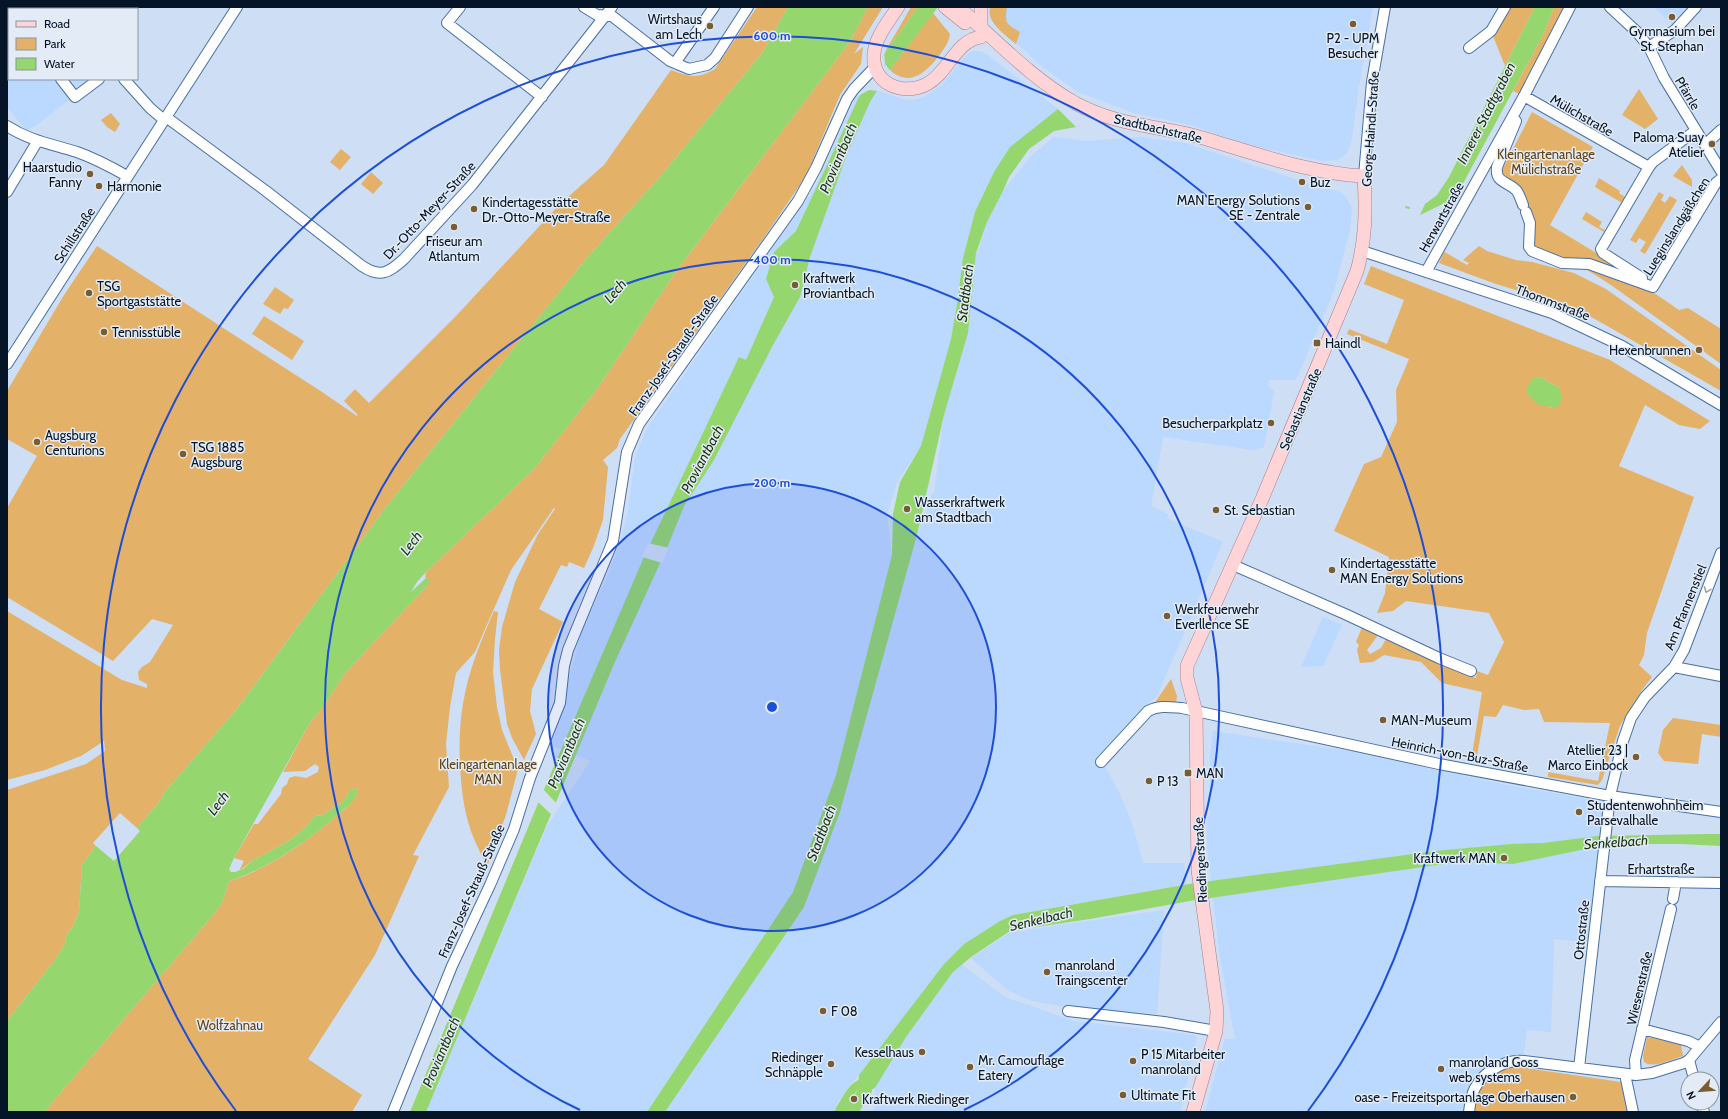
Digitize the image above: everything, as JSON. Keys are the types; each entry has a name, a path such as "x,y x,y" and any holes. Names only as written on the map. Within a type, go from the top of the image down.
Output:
{"main road":[{"path":"898,7 876,43 874,56 875,67 880,77 884,81 897,87 912,88 919,87 932,80 972,38 981,32 981,7"},
{"name":"Stadtbachstraße","path":"945,7 961,11 981,32 1075,103 1120,122 1189,134 1261,156 1318,170 1342,175 1364,176"},
{"path":"953,57 961,35 961,11"},
{"name":"Georg-Haindl-Straße","path":"1362,251 1365,231 1364,176"},
{"name":"Sebastianstraße","path":"1196,712 1187,678 1187,666 1233,564 1338,317 1357,271 1362,251"},
{"name":"Riedingerstraße","path":"1193,1112 1216,1031 1217,1011 1198,870 1196,712"}],"street":[{"name":"Schillstraße","path":"8,362 237,7"},
{"path":"460,7 447,23 542,97"},
{"path":"584,7 591,12 609,11 612,16 675,63 689,69 707,65 715,58 748,7"},
{"path":"675,63 714,7"},
{"name":"Georg-Haindl-Straße","path":"1364,176 1372,82 1385,7"},
{"name":"Herwartstraße","path":"1426,272 1524,97 1570,7"},
{"name":"Pfärrle","path":"1610,7 1637,32 1649,47 1654,60 1695,131 1721,171"},
{"path":"1649,47 1675,30 1696,7"},
{"path":"1469,48 1491,31 1503,8"},
{"name":"Dr.-Otto-Meyer-Straße","path":"165,118 260,186 362,266 377,273 386,272 394,269 472,185 609,11"},
{"name":"Franz-Josef-Strauß-Straße","path":"393,1112 452,966 508,843 530,778 555,717 560,703 564,666 568,650 613,541 628,452 639,424 798,201 816,168 847,99 854,89 875,67"},
{"path":"63,80 75,97 98,80"},
{"path":"125,80 150,108 165,118"},
{"path":"1524,97 1522,107 1497,167 1496,173 1498,177 1516,190 1530,223 1529,247 1532,250 1562,262 1589,264 1654,286"},
{"name":"Mülichstraße","path":"1524,97 1649,167"},
{"path":"7,126 37,142 77,152 99,161 127,176"},
{"path":"1705,145 1721,130"},
{"path":"1654,286 1602,253 1601,249 1649,167 1653,162 1695,131"},
{"path":"7,192 37,142"},
{"name":"Lueginslandgäßchen","path":"1654,286 1716,183 1721,179"},
{"name":"Thommstraße","path":"1362,251 1552,313 1622,346 1721,405"},
{"name":"Am Pfannenstiel","path":"1610,796 1623,741 1631,718 1645,697 1674,667 1684,650 1721,553"},
{"path":"1233,564 1439,658 1471,671"},
{"path":"1674,667 1721,676"},
{"name":"Heinrich-von-Buz-Straße","path":"1101,762 1148,711 1154,708 1167,707 1439,764 1610,796 1721,812"},
{"name":"Ottostraße","path":"1579,1068 1610,796"},
{"name":"Erhartstraße","path":"1600,881 1721,882"},
{"name":"Wiesenstraße","path":"1636,1074 1636,1060 1642,1029 1676,882"},
{"path":"1068,1011 1116,1016 1216,1031"},
{"path":"1469,1112 1475,1088 1481,1079 1489,1072 1509,1062 1524,1061 1626,1074 1652,1073 1689,1060 1721,1022"},
{"path":"1642,1029 1688,1040 1700,1047"},
{"path":"1689,1060 1692,1071"},
{"path":"1626,1074 1633,1112"}],"shaded area":[{"path":"7,7 91,7 8,8 8,80 95,80 34,127 26,130 7,107"},
{"path":"999,7 1373,7 1359,86 1352,139 1347,153 1337,160 1322,161 1237,142 1194,126 1134,113 1078,92 1039,64 1005,32"},
{"name":"Gymnasium bei St. Stephan","path":"1654,7 1688,7 1673,25"},
{"path":"973,51 980,51 988,55 1058,109 1010,147 975,212 963,258 951,339 921,446 897,482 887,514 892,555 836,775 793,892 647,1112 426,1112 546,828 590,761 546,743 560,717 581,632 608,575 621,539 628,511 635,457 647,428 815,187 855,99 861,93 875,90 903,99 911,100 922,98 941,86 967,54"},
{"path":"1054,137 1086,141 1139,137 1185,143 1304,182 1340,192 1346,197 1352,208 1350,229 1334,291 1296,380 1269,380 1268,385 1274,392 1264,447 1253,450 1163,437 1151,506 1168,514 1167,518 1223,542 1158,694 1097,760 1106,768 1120,794 1132,823 1143,863 1184,863 1186,884 1013,915 1000,921 964,944 944,964 850,1085 836,1105 838,1107 833,1112 665,1112 804,907 840,812 917,535 921,524 923,524 932,493 934,494 944,415 968,333 976,253 978,253 987,222 1003,191 1031,156"},
{"path":"1323,617 1342,625 1323,666 1301,667"},
{"path":"1213,731 1349,751 1507,785 1605,802 1588,942 1554,939 1551,1032 1527,1030 1523,1058 1493,1062 1473,1083 1464,1112 1205,1112 1225,1039 1235,1039 1220,957 1207,847 1207,817 1210,816 1210,756"},
{"path":"1164,910 1157,1014 1078,1009 1032,1001 1007,990 971,958 1011,932"},
{"path":"961,964 1005,997 1074,1021 1194,1035 1197,1037 1180,1112 872,1112 876,1106 875,1088 906,1037 953,972"}],"green space":[{"path":"757,7 788,7 763,52 660,177 586,259 387,506 237,709 164,793 161,800 137,828 120,813 93,843 96,846 82,865 79,912 73,927 69,931 65,944 55,960 7,1021 7,790 86,764 105,751 104,741 81,756 45,770 7,780 7,611 122,680 147,688 147,684 139,680 138,672 142,667 150,662 173,625 152,619 113,661 7,597 7,508 37,456 7,439 7,391 64,295 97,246 357,416 358,415 344,401 355,389 369,403 457,315 559,205 604,165 671,70 699,76 715,69"},
{"name":"Wolfzahnau","path":"868,7 883,7 854,54 863,47 861,64 840,95 806,176 620,439 617,448 603,460 608,467 603,520 593,548 584,568 569,562 567,567 561,565 539,609 563,622 532,689 530,711 536,734 524,760 512,738 507,724 499,650 502,627 515,582 538,534 555,509 554,508 511,570 475,652 456,673 446,744 449,787 413,855 419,856 375,955 308,1059 362,1095 352,1112 44,1112 214,914 223,901 229,881 258,870 286,854 324,826 347,807 353,800 358,788 349,791 345,800 323,815 315,816 303,830 287,842 252,861 239,871 244,861 234,858 254,824 258,824 281,794 282,788 287,784 289,778 295,776 306,778 318,772 319,767 315,764 305,771 283,772 309,724 323,707 345,673 426,587 428,578 425,579 426,572 534,469 597,389 677,270 849,43"},
{"path":"911,7 918,7 885,53 886,50"},
{"path":"991,7 1007,7 1006,20 1009,25 1020,32 1016,44 993,22 989,12"},
{"path":"1500,7 1535,7 1505,66 1491,31"},
{"path":"1554,7 1570,7 1524,96 1513,91 1544,33"},
{"path":"933,13 950,34 949,40 939,56 923,72 911,78 904,78 897,75 890,70"},
{"path":"1639,89 1658,119 1645,129 1622,115"},
{"name":"Kleingartenanlage Mülichstraße","path":"1532,112 1593,147 1550,225 1593,251 1679,310 1688,308 1721,329 1721,364 1611,285 1570,259 1561,258 1532,248 1530,212 1518,188 1499,176"},
{"path":"111,113 120,124 115,132 107,127 101,120"},
{"path":"341,149 351,157 340,170 330,162"},
{"path":"1682,165 1692,180 1692,187 1673,176"},
{"path":"371,172 383,183 373,194 361,184"},
{"path":"1599,178 1620,191 1619,193 1625,197 1622,203 1595,187"},
{"path":"1659,192 1664,195 1661,200 1665,203 1670,196 1677,200 1645,254 1640,251 1646,242 1639,238 1636,243 1630,240"},
{"path":"1586,212 1602,222 1599,227 1605,230 1604,232 1582,219"},
{"path":"1479,246 1487,251 1516,260 1532,262 1574,273 1606,289 1721,370 1721,391 1595,319 1564,305 1493,283 1439,263 1444,252 1443,251 1467,265 1469,263 1463,260"},
{"path":"1371,266 1610,360 1710,421 1700,429 1679,425 1645,405 1619,466 1694,497 1647,633 1644,655 1639,665 1652,677 1642,690 1620,726 1602,780 1598,785 1548,777 1548,772 1598,781 1610,723 1544,722 1539,709 1524,710 1503,705 1496,717 1484,716 1477,756 1486,761 1484,763 1478,761 1472,755 1482,692 1442,683 1421,662 1384,655 1373,662 1360,663 1357,650 1359,645 1356,642 1363,625 1379,634 1367,650 1370,654 1381,648 1387,637 1476,678 1477,671 1488,675 1504,642 1489,613 1406,601 1393,611 1377,613 1385,593 1389,557 1334,531 1364,464 1381,457 1397,422 1396,390 1409,359 1347,334 1349,329 1387,344 1404,300 1364,284","holes":["1540,377 1559,387 1552,408 1528,394 1535,378"]},
{"path":"275,287 294,300 288,309 284,308 280,314 263,304"},
{"path":"264,316 304,341 292,360 252,334"},
{"name":"Kleingartenanlage MAN","path":"494,611 498,612 493,672 497,707 502,730 518,769 506,815 487,867 469,825 463,798 460,765 460,732 463,704 468,680"},
{"path":"1171,679 1177,696 1176,704 1157,703 1156,701"},
{"path":"1673,718 1721,725 1721,737 1702,734 1698,764 1664,761 1658,753 1663,730"},
{"path":"1647,1037 1681,1044 1683,1056 1658,1064 1648,1064 1644,1062 1643,1056"},
{"name":"oase - Freizeitsportanlage Oberhausen","path":"1512,1066 1621,1082 1629,1112 1474,1112 1478,1094 1484,1082 1502,1069"}],"water":[{"name":"Lech","path":"788,7 868,7 849,43 677,270 597,389 534,469 417,582 411,592 425,579 428,578 430,581 345,673 323,707 309,724 229,869 231,872 235,872 243,869 252,861 287,842 303,830 315,816 323,815 345,800 349,791 358,788 353,800 347,807 312,836 286,854 244,876 229,881 223,901 214,914 44,1112 7,1112 7,1021 55,960 65,944 69,931 73,927 79,912 82,865 96,846 114,861 140,831 137,828 161,800 164,793 237,709 387,506 586,259 660,177 763,52"},
{"name":"Proviantbach","path":"918,7 938,7 890,70 870,102 847,154 810,257 800,297 773,345 714,460 684,506 667,548 614,664 426,1112 410,1112 539,801 644,557 739,357 746,360 774,297 766,279 774,252 796,231 859,97 885,53"},
{"name":"Innerer Stadtgraben","path":"1535,7 1554,7 1544,33 1452,204 1445,203 1420,215 1425,204 1437,195 1449,177"},
{"name":"Stadtbach","path":"1058,109 1076,127 1054,131 1029,149 1009,177 987,222 976,253 968,333 944,415 917,535 840,812 804,907 665,1112 647,1112 793,892 836,775 892,555 893,514 900,482 921,446 951,339 963,258 975,212 994,172 1010,147"},
{"path":"1540,377 1559,387 1562,397 1559,406 1553,408 1545,405 1541,406 1529,395 1526,390 1533,378"},
{"path":"1721,834 1721,846 1681,844 1610,844 1513,864 1465,862 1437,865 1190,901 1090,919 1010,931 971,957 953,972 906,1037 875,1088 863,1093 849,1112 833,1112 838,1107 842,1110 858,1090 859,1075 944,964 964,944 1000,921 1013,915 1189,884 1435,851 1511,844 1543,843 1598,836"}],"pier":[{"path":"883,52 885,64 891,72 878,91 869,90 858,96"},
{"path":"648,543 669,548 662,563 642,557"},
{"path":"543,789 558,805 553,816 537,801"}],"waterway":[{"name":"Senkelbach","path":"840,1109 854,1088 857,1085 866,1082 868,1091 854,1112"}],"place":[{"name":"Gymnasium bei St. Stephan","path":"1672,17"},
{"name":"P2 - UPM Besucher","path":"1353,24"},
{"name":"Wirtshaus am Lech","path":"710,26"},
{"name":"Paloma Suay Atelier","path":"1712,144"},
{"name":"Haarstudio Fanny","path":"90,174"},
{"name":"Buz","path":"1302,182"},
{"name":"Harmonie","path":"99,186"},
{"name":"MAN Energy Solutions SE - Zentrale","path":"1308,207"},
{"name":"Kindertagesstätte Dr.-Otto-Meyer-Straße","path":"474,209"},
{"name":"Friseur am Atlantum","path":"454,227"},
{"name":"Kraftwerk Proviantbach","path":"795,285"},
{"name":"TSG Sportgaststätte","path":"89,293"},
{"name":"Tennisstüble","path":"104,332"},
{"name":"Haindl","path":"1317,343"},
{"name":"Hexenbrunnen","path":"1699,350"},
{"name":"Besucherparkplatz","path":"1271,423"},
{"name":"Augsburg Centurions","path":"37,442"},
{"name":"TSG 1885 Augsburg","path":"183,454"},
{"name":"Wasserkraftwerk am Stadtbach","path":"907,509"},
{"name":"St. Sebastian","path":"1216,510"},
{"name":"Kindertagesstätte MAN Energy Solutions","path":"1332,570"},
{"name":"Werkfeuerwehr Everllence SE","path":"1167,616"},
{"name":"MAN-Museum","path":"1383,720"},
{"name":"Atellier 23 | Marco Einbock","path":"1636,757"},
{"name":"MAN","path":"1188,773"},
{"name":"P 13","path":"1149,781"},
{"name":"Studentenwohnheim Parsevalhalle","path":"1579,812"},
{"name":"Kraftwerk MAN","path":"1504,858"},
{"name":"manroland Traingscenter","path":"1047,972"},
{"name":"F 08","path":"823,1011"},
{"name":"Kesselhaus","path":"922,1052"},
{"name":"P 15 Mitarbeiter manroland","path":"1133,1061"},
{"name":"Riedinger Schnäpple","path":"831,1064"},
{"name":"Mr. Camouflage Eatery","path":"970,1067"},
{"name":"manroland Goss web systems","path":"1441,1069"},
{"name":"Ultimate Fit","path":"1123,1095"},
{"name":"oase - Freizeitsportanlage Oberhausen","path":"1573,1097"},
{"name":"Kraftwerk Riedinger","path":"854,1099"}]}
